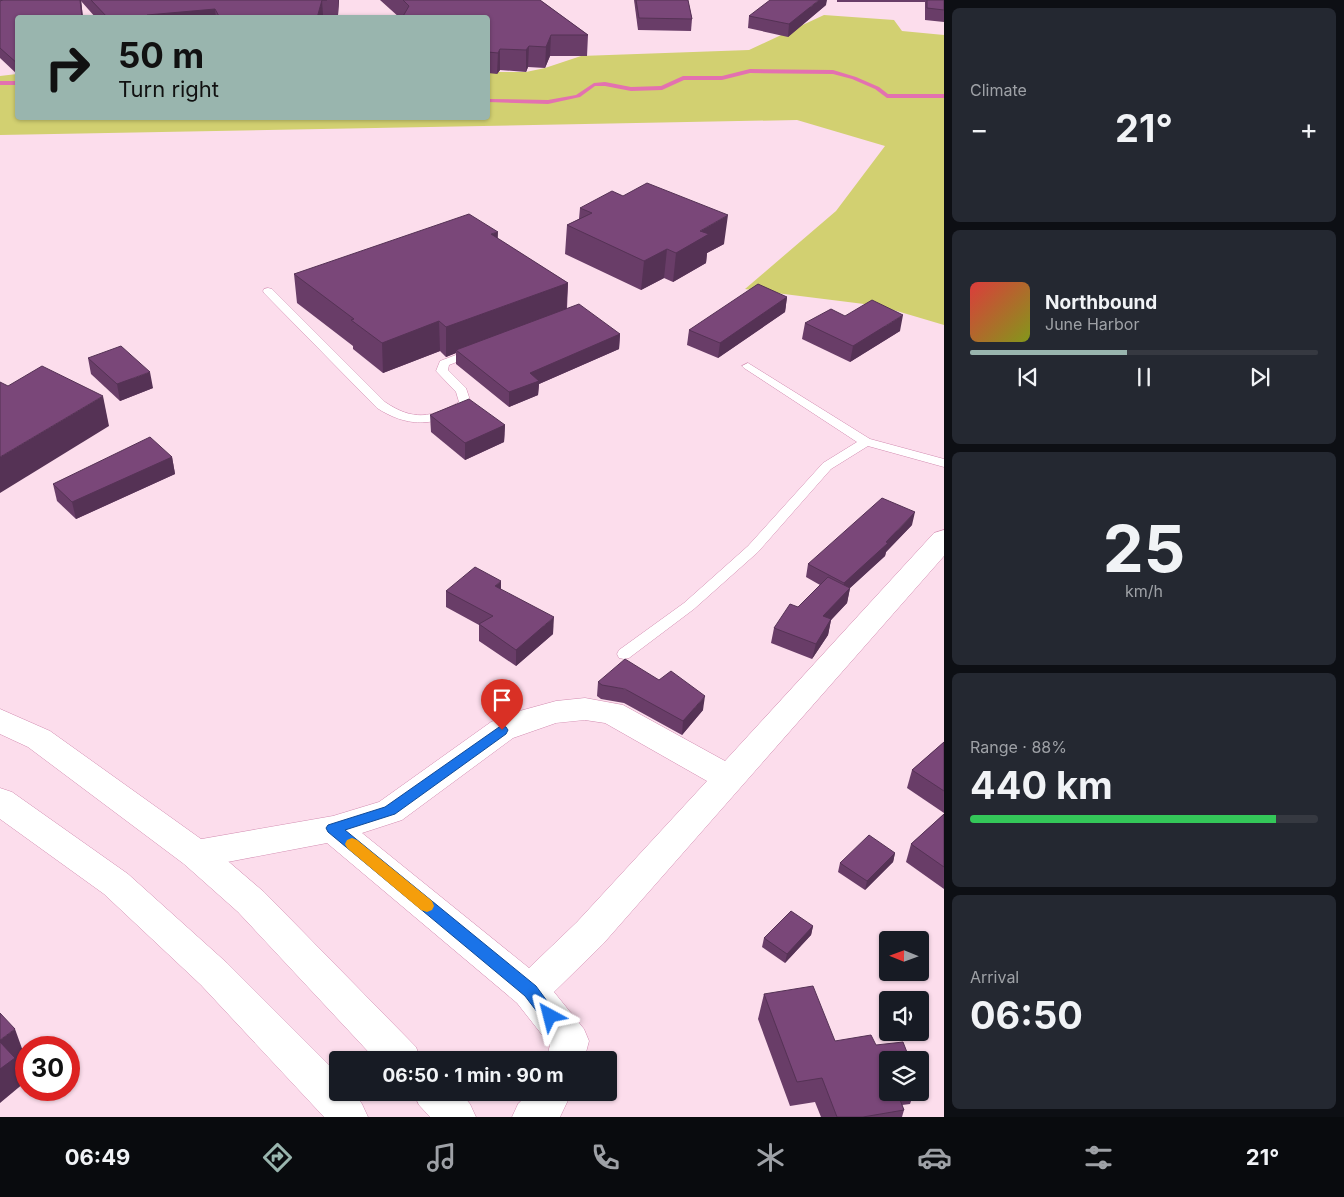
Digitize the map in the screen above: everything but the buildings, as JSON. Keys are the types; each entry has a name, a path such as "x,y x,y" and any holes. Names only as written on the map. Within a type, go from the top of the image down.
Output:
{"street":[{"path":"530,991 590,933 944,539"},
{"path":"196,854 333,828 390,811 502,730 527,720 556,712 585,709 612,713 730,779"},
{"path":"0,720 39,740 196,854 251,902 393,1051"},
{"path":"0,801 116,884 214,974 333,1097 348,1117"},
{"path":"333,828 530,991 570,1041 567,1051"},
{"path":"441,1101 456,1117"},
{"path":"532,1117 548,1101"}],"lane":[{"path":"268,291 381,405 394,415 412,419 431,419 450,413 465,403 462,391 442,370 444,363 482,348"},
{"path":"748,366 866,442 944,463"},
{"path":"624,654 689,606 753,549 827,466 866,442"}],"shaded area":[{"path":"824,15 894,20 902,31 944,35 944,325 880,306 745,289 836,211 885,146 797,120 0,135 0,76 15,74 15,120 490,120 490,72 526,72 581,56 749,50"}],"waterway":[{"path":"490,101 548,102 578,96 594,85 605,84 631,89 662,88 683,78 722,78 750,71 833,72 854,78 877,88 887,96 944,96"},
{"path":"0,83 15,83"}],"slow traffic":[{"path":"352,844 427,906"}],"route":[{"path":"502,730 390,811 333,828 530,991 550,1016"}]}
